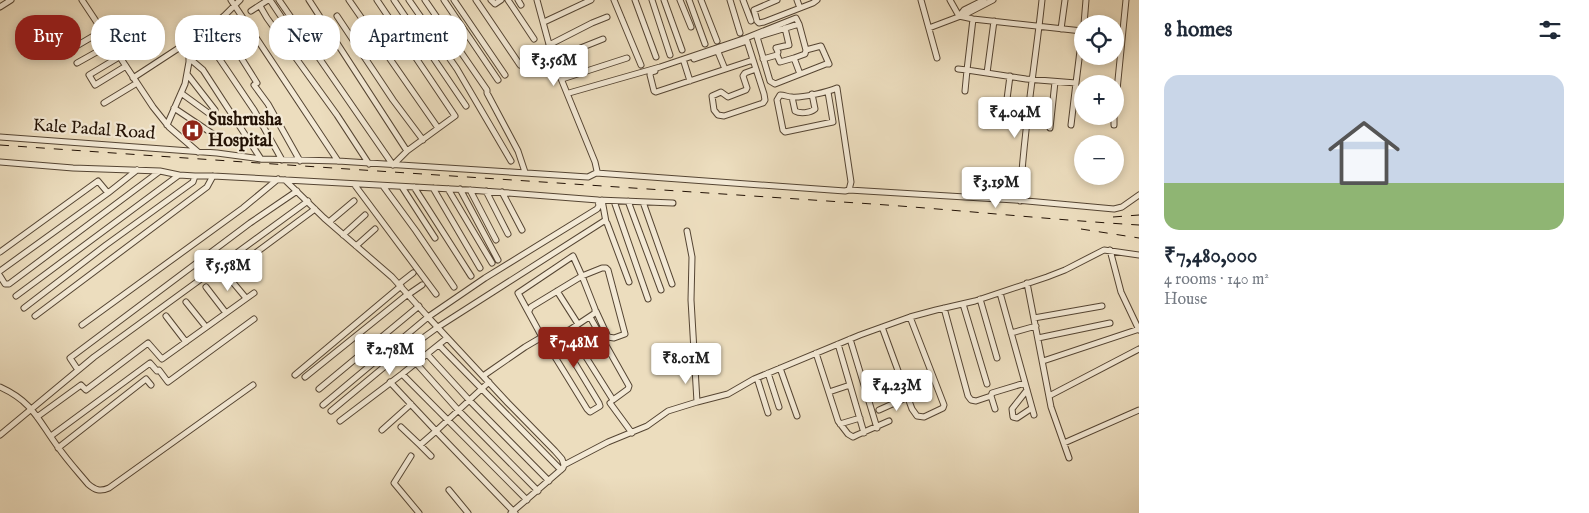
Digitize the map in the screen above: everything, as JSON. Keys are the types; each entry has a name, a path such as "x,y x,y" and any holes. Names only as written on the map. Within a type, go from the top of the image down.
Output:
{"street":[{"path":"0,7 11,0"},
{"path":"82,0 92,15"},
{"path":"223,15 232,3 240,0"},
{"path":"251,11 269,0 280,15"},
{"path":"279,0 393,165 407,151 455,116 377,0"},
{"path":"309,0 407,151"},
{"path":"349,0 438,128"},
{"path":"394,0 466,106"},
{"path":"409,0 457,70 511,161"},
{"path":"424,0 487,90 487,94 518,151 525,172"},
{"path":"444,0 498,80"},
{"path":"454,0 505,75"},
{"path":"476,0 520,65"},
{"path":"491,0 495,4 501,0"},
{"path":"508,0 534,39"},
{"path":"544,22 592,0"},
{"path":"614,0 641,65"},
{"path":"635,0 656,57"},
{"path":"652,0 670,54"},
{"path":"664,0 682,50"},
{"path":"680,0 691,27"},
{"path":"689,0 705,44"},
{"path":"702,0 717,41"},
{"path":"730,0 740,33"},
{"path":"743,0 751,21"},
{"path":"777,0 754,10 759,23 817,0"},
{"path":"797,0 800,8"},
{"path":"921,0 937,58"},
{"path":"950,0 959,16 1074,31"},
{"path":"959,16 964,10 984,0"},
{"path":"929,28 993,0"},
{"path":"1020,201 1042,0"},
{"path":"1061,29 1065,0"},
{"path":"1085,15 1086,0"},
{"path":"1118,75 1126,0"},
{"path":"232,3 338,161"},
{"path":"538,3 553,59 569,93 596,162 596,173"},
{"path":"532,10 538,3"},
{"path":"260,6 369,164"},
{"path":"549,44 607,17"},
{"path":"569,93 718,52 796,18 806,50"},
{"path":"340,19 393,100 423,140"},
{"path":"965,91 973,19"},
{"path":"987,73 994,21"},
{"path":"785,28 790,45 776,48 778,52 776,55 780,62 805,54 806,50 821,46 829,64 775,84 768,79 757,40 758,36 798,24"},
{"path":"553,59 603,39"},
{"path":"747,39 764,94 764,102 724,116 718,115 714,110 712,96 721,92 728,97 746,90 743,76 745,73 756,69"},
{"path":"747,39 654,70 650,76 654,91 656,92 753,60"},
{"path":"104,103 175,50"},
{"path":"718,52 724,69"},
{"path":"77,63 91,55"},
{"path":"763,59 776,55"},
{"path":"562,79 626,58"},
{"path":"794,58 800,74"},
{"path":"113,60 89,75 95,85 126,66"},
{"path":"122,60 167,125 198,152"},
{"path":"167,125 181,93 189,60"},
{"path":"191,60 203,70 262,159"},
{"path":"220,60 254,110 282,160"},
{"path":"243,60 257,83 254,85 268,104 300,161"},
{"path":"684,62 690,81"},
{"path":"102,67 109,77"},
{"path":"958,69 1074,84"},
{"path":"187,74 215,110"},
{"path":"1004,122 1010,76"},
{"path":"1050,128 1055,82"},
{"path":"828,92 833,122 785,132 782,130 777,100 780,95 792,97 828,92 837,88 850,176 849,190"},
{"path":"181,93 222,123"},
{"path":"792,97 795,111 803,113 814,109 812,94"},
{"path":"1070,125 1074,98"},
{"path":"174,108 213,134"},
{"name":"Kale Padal Road","path":"0,137 198,152 262,159 338,161 588,177 596,173 1114,209 1122,207 1139,195"},
{"path":"0,162 73,168 160,171 195,176 460,189 614,201 673,202"},
{"path":"0,271 138,170"},
{"path":"0,276 5,284 9,284 160,171"},
{"path":"16,296 179,175"},
{"path":"24,308 193,182 195,176"},
{"path":"35,316 207,187 213,176"},
{"path":"264,178 267,189"},
{"path":"82,326 278,179"},
{"path":"285,180 343,235 400,285 447,338 555,451 562,459 562,468"},
{"path":"0,252 98,181 108,193"},
{"path":"354,184 436,294"},
{"path":"383,186 454,287"},
{"path":"402,187 435,238"},
{"path":"414,187 471,276"},
{"path":"433,188 480,268"},
{"path":"448,189 492,263"},
{"path":"460,189 498,260"},
{"path":"470,190 496,240"},
{"path":"78,370 70,358 250,223 297,191"},
{"path":"486,191 508,234"},
{"path":"502,192 522,230"},
{"path":"600,200 606,222 629,282"},
{"path":"323,405 428,317 485,278 597,209 600,200"},
{"path":"0,434 78,370 308,201"},
{"path":"329,222 354,201"},
{"path":"614,201 648,299"},
{"path":"628,201 660,290"},
{"path":"642,202 672,284"},
{"path":"234,269 315,209"},
{"path":"343,235 365,215"},
{"path":"331,411 390,362 438,327 596,226 606,222"},
{"path":"356,246 375,229"},
{"path":"687,231 692,256 691,300 698,402"},
{"path":"390,382 513,512 562,468 608,442 647,426 668,411 728,394 757,378 816,352 910,317 1000,293 1065,270 1104,250 1139,255"},
{"path":"1043,361 1139,329 1121,292 1110,250"},
{"path":"559,337 599,402 600,406 593,411 590,412 587,409 542,338 518,293 573,256 596,311 603,334 629,386 628,389 613,400 569,330"},
{"path":"529,311 531,307 582,276 606,268 626,331 623,335 614,338 608,337 603,334 590,317"},
{"path":"225,273 246,298"},
{"path":"295,376 414,273"},
{"path":"1027,283 1049,396 1069,458"},
{"path":"305,377 408,294 422,286"},
{"path":"206,287 226,313"},
{"path":"557,291 578,324"},
{"path":"38,417 81,385 86,390 148,343 162,359 254,292"},
{"path":"1000,293 1034,415"},
{"path":"980,299 997,358"},
{"path":"186,302 206,327"},
{"path":"963,304 987,384"},
{"path":"319,389 418,306"},
{"path":"1034,318 1102,306"},
{"path":"944,308 969,398 976,401 991,396 992,392 1025,383"},
{"path":"547,344 590,317 596,311"},
{"path":"166,316 186,342"},
{"path":"882,328 914,413 919,417 924,417 944,407 942,396 910,317"},
{"path":"51,436 150,363 157,371 159,370 168,382 254,319"},
{"path":"1038,338 1110,323"},
{"path":"1011,333 1036,326"},
{"path":"340,421 447,338"},
{"path":"483,376 525,347 542,338"},
{"path":"850,339 876,428"},
{"path":"838,344 864,433"},
{"path":"439,345 481,390 562,468"},
{"path":"1049,396 1139,349"},
{"path":"816,352 840,424 848,434 853,437 889,421"},
{"path":"427,354 470,401 549,481"},
{"path":"416,363 459,411 538,491"},
{"path":"780,368 797,416"},
{"path":"768,373 779,406"},
{"path":"402,374 527,500"},
{"path":"757,378 768,413"},
{"path":"58,448 146,379 151,385"},
{"path":"420,445 489,382"},
{"path":"829,392 850,385"},
{"path":"0,387 20,398 32,409 58,448 88,484 96,490 104,490 253,386"},
{"path":"1027,390 1012,409 1013,418 1017,418 1032,408"},
{"path":"991,396 995,409"},
{"path":"879,410 908,397"},
{"path":"610,403 632,433"},
{"path":"382,430 411,404"},
{"path":"1064,443 1139,410"},
{"path":"840,424 860,418"},
{"path":"401,427 431,456"},
{"path":"411,456 394,483 419,513"},
{"path":"449,490 468,513"}],"railway":[{"path":"0,145 879,204 1139,225"},
{"path":"1113,217 1139,215"},
{"path":"1081,229 1139,238"}],"place":[{"name":"Sushrusha Hospital","path":"192,130"}]}
